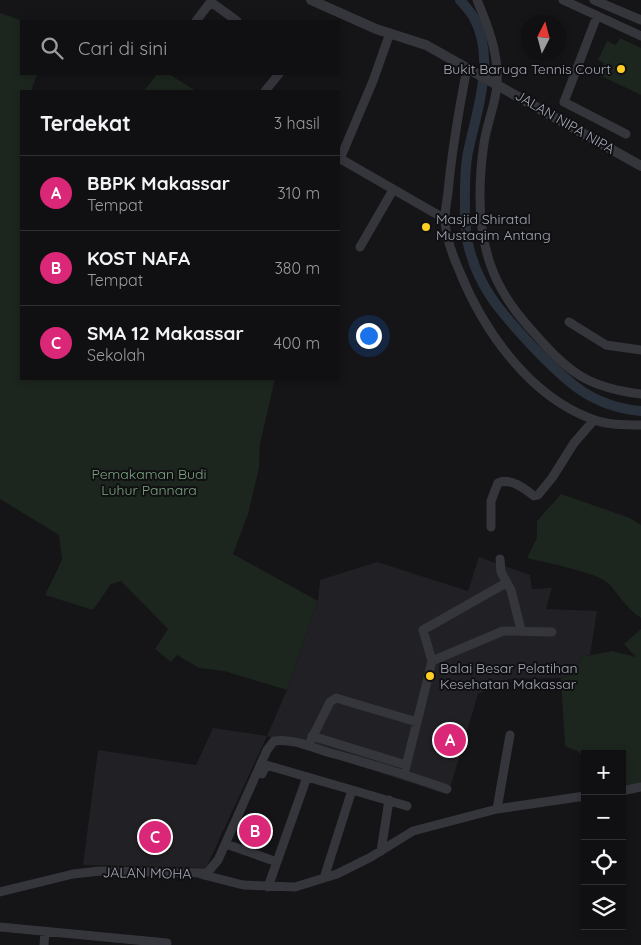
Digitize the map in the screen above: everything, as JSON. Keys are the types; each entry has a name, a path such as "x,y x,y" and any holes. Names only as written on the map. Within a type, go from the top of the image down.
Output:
{"street":[{"name":"JALAN NIPA NIPA","path":"311,0 351,19 426,45 641,166"},
{"path":"476,0 491,38 495,56 480,190 482,225 488,257 501,289 515,311 550,352 573,372 591,383 616,391 641,394"},
{"path":"563,0 641,36"},
{"path":"594,0 641,20"},
{"path":"619,11 620,0"},
{"path":"197,20 212,1 236,20"},
{"path":"597,16 564,102 626,134"},
{"path":"390,33 373,81 340,158 445,219"},
{"path":"470,70 451,154 445,219 452,252 464,283 482,318 494,335 541,389 558,402 594,420 641,425"},
{"path":"266,90 278,75"},
{"path":"360,247 393,190"},
{"path":"569,322 606,346 641,350"},
{"path":"491,527 491,501 498,483 503,481 514,483 534,496 538,495 552,478 574,443 594,420"},
{"path":"500,559 501,572 511,590 522,630"},
{"path":"312,736 405,769 432,661 423,634 425,627 506,583"},
{"path":"432,661 502,630 552,632"},
{"path":"308,746 330,702 336,698 417,722"},
{"path":"497,809 510,735"},
{"name":"JALAN MOHA","path":"0,892 73,874 100,871 200,874 213,868 270,745 280,740 405,769 447,789"},
{"path":"226,842 234,838 266,765 407,806"},
{"path":"268,887 307,777"},
{"path":"626,790 641,787"},
{"path":"324,878 352,790"},
{"path":"200,874 243,885 268,887 296,886 324,878 380,851 413,831 497,809 581,797"},
{"path":"380,851 389,800"},
{"path":"226,842 277,862"},
{"path":"0,927 167,943"},
{"path":"44,945 45,931"}],"shaded area":[{"name":"Balai Besar Pelatihan Kesehatan Makassar","path":"479,557 530,575 532,589 552,588 546,609 597,611 590,655 582,657 574,675 561,678 509,679 478,694 448,795 267,736 287,690 318,601 320,580 377,562 468,591"},
{"path":"213,728 267,736 206,868 83,865 98,750 196,765"}],"green space":[{"name":"Pemakaman Budi Luhur Pannara","path":"0,13 20,20 20,75 37,75 32,89 34,90 20,90 20,380 275,380 260,444 259,468 248,514 233,554 318,601 287,690 224,671 199,668 177,655 171,662 155,649 168,629 121,581 111,584 93,610 45,595 62,560 59,535 0,499"},
{"name":"Bukit Baruga Tennis Court","path":"620,38 641,48 641,95 599,75 604,63 598,60 607,41 616,45"},
{"path":"156,75 171,75 194,90 145,90"},
{"path":"561,494 630,518 641,525 641,618 604,580 583,572 527,558 537,538 537,521"},
{"path":"641,629 641,791 626,794 626,750 581,750 581,754 565,746 561,678 574,675 582,657 612,651 636,657 624,644"}],"waterway":[{"path":"460,0 474,18 484,50 483,85 468,152 465,183 467,239 477,272 502,313 559,373 595,399 624,409 641,411"}],"place":[{"name":"Bukit Baruga Tennis Court","path":"621,69"},
{"name":"Masjid Shiratal Mustaqim Antang","path":"426,227"},
{"name":"Balai Besar Pelatihan Kesehatan Makassar","path":"430,676"},
{"name":"BBPK Makassar","path":"450,740"},
{"name":"KOST NAFA","path":"255,831"},
{"name":"SMA 12 Makassar","path":"155,837"}]}
